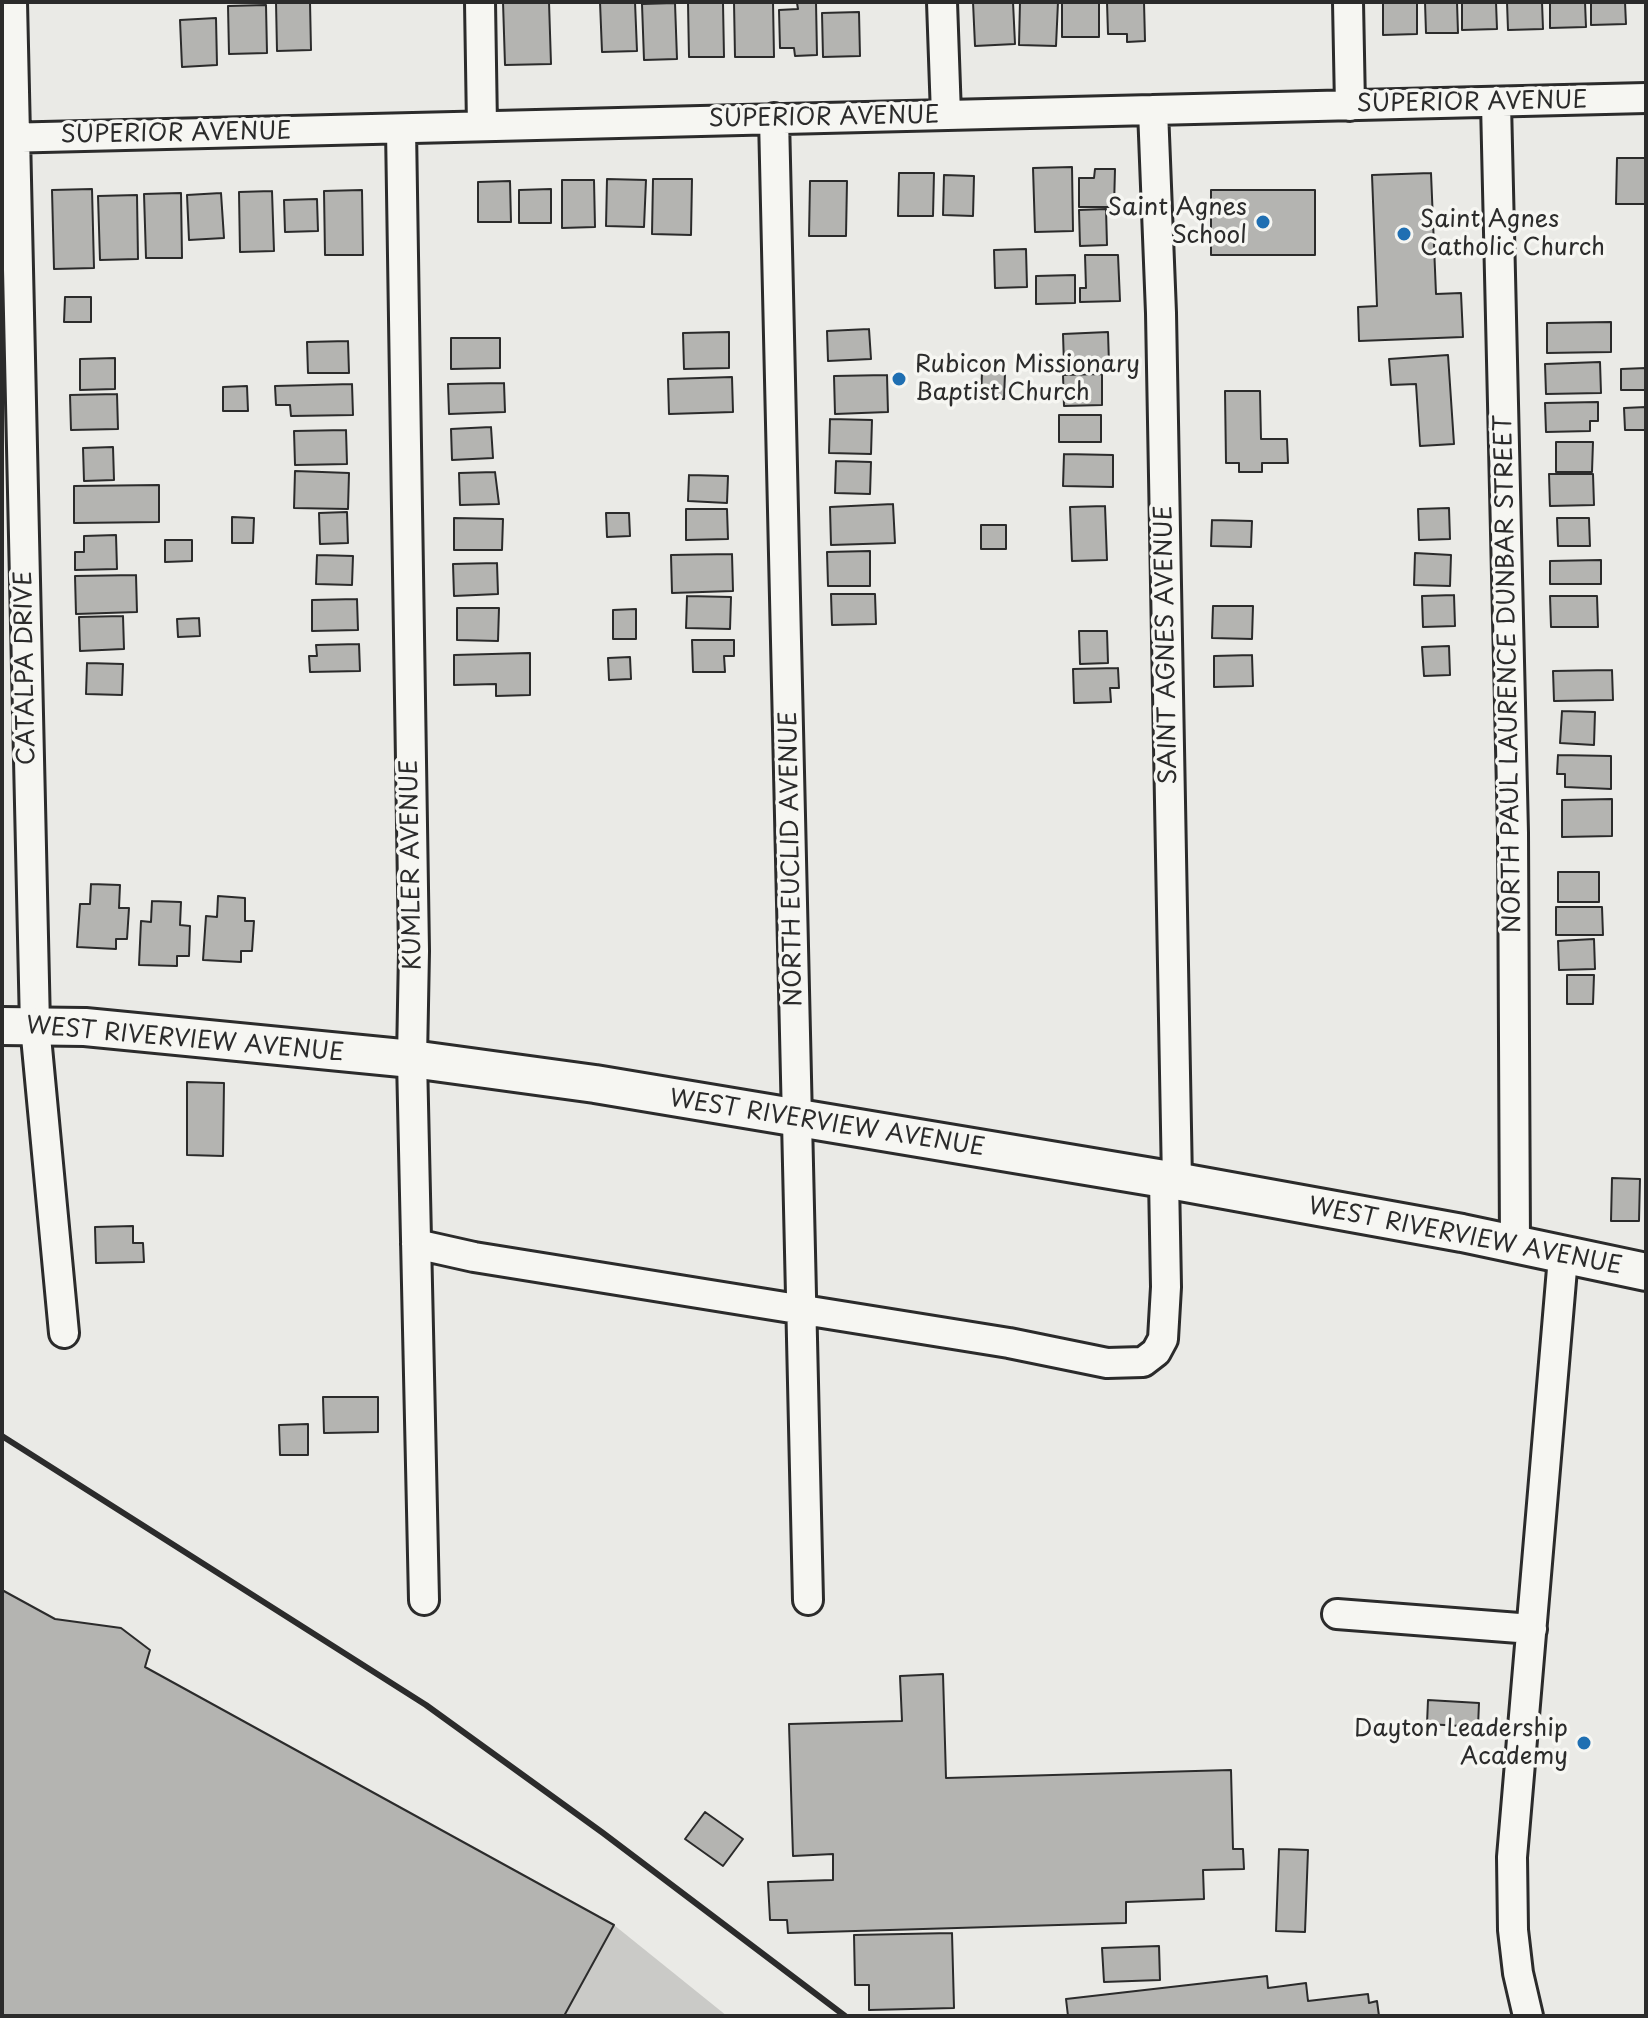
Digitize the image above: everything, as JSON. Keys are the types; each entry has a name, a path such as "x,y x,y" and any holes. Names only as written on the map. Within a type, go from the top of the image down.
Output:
{"street":[{"name":"CATALPA DRIVE","path":"12,2 9,138 18,1026 64,1333"},
{"path":"480,2 482,126"},
{"path":"942,2 946,115"},
{"path":"1348,2 1350,106"},
{"name":"SUPERIOR AVENUE","path":"9,138 1646,98"},
{"name":"NORTH PAUL LAURENCE DUNBAR STREET","path":"1496,103 1513,833 1515,1245"},
{"name":"SAINT AGNES AVENUE","path":"416,1244 474,1257 1009,1343 1107,1363 1143,1362 1156,1352 1163,1339 1171,1180 1161,313 1153,110"},
{"name":"NORTH EUCLID AVENUE","path":"774,118 808,1600"},
{"name":"KUMLER AVENUE","path":"401,129 414,951 412,1059 424,1600"},
{"name":"WEST RIVERVIEW AVENUE","path":"18,1026 85,1027 412,1059 595,1084 1171,1180 1646,1272"},
{"path":"1528,2016 1518,1973 1511,1887 1563,1257"},
{"path":"1337,1614 1532,1629"}],"shaded area":[{"path":"614,1925 727,2016 564,2016"}],"building":[{"path":"276,2 310,2 311,50 277,51"},
{"path":"503,2 549,2 551,64 505,65"},
{"path":"600,2 635,2 637,51 602,52"},
{"path":"734,2 773,2 774,57 735,57"},
{"path":"816,2 817,55 795,56 794,48 780,48 779,10 798,9 797,3"},
{"path":"973,2 1013,2 1015,44 975,46"},
{"path":"1020,2 1058,2 1056,46 1019,45"},
{"path":"1062,2 1099,2 1099,37 1062,37"},
{"path":"1107,2 1144,2 1145,41 1127,42 1127,34 1108,34"},
{"path":"1383,2 1417,2 1417,34 1383,35"},
{"path":"1425,2 1457,2 1458,33 1426,33"},
{"path":"1462,2 1496,2 1497,29 1462,30"},
{"path":"1507,2 1542,2 1543,29 1508,30"},
{"path":"1550,2 1585,2 1586,27 1550,28"},
{"path":"1591,2 1625,2 1626,24 1591,25"},
{"path":"675,3 677,59 644,60 642,4"},
{"path":"688,3 723,3 724,57 689,57"},
{"path":"266,5 267,53 229,54 228,6"},
{"path":"859,12 860,56 823,57 822,13"},
{"path":"216,18 217,65 182,67 180,20"},
{"path":"1617,158 1646,158 1646,204 1616,204"},
{"path":"1072,167 1073,231 1035,232 1033,168"},
{"path":"1095,169 1115,169 1114,207 1079,207 1079,178 1094,178"},
{"path":"899,173 934,173 933,216 898,216"},
{"name":"Saint Agnes Catholic Church","path":"1431,173 1436,294 1461,293 1463,337 1359,341 1358,307 1377,306 1372,175"},
{"path":"944,175 974,176 973,216 943,215"},
{"path":"607,179 646,180 644,227 606,226"},
{"path":"653,179 692,179 691,235 652,234"},
{"path":"562,180 594,180 595,227 562,228"},
{"path":"510,181 511,222 478,222 478,182"},
{"path":"810,181 847,181 846,236 809,236"},
{"path":"92,189 94,268 54,269 52,190"},
{"path":"551,189 551,223 519,223 519,190"},
{"path":"362,190 363,255 325,255 324,191"},
{"name":"Saint Agnes School","path":"1211,190 1315,190 1315,255 1211,255"},
{"path":"272,191 274,251 240,252 239,192"},
{"path":"181,193 182,258 146,258 144,194"},
{"path":"221,193 224,238 189,240 187,195"},
{"path":"137,195 138,259 100,260 98,196"},
{"path":"317,199 318,231 285,232 284,200"},
{"path":"1106,209 1107,245 1080,246 1079,210"},
{"path":"1026,249 1027,287 995,288 994,250"},
{"path":"1085,255 1118,255 1120,301 1080,302 1080,288 1086,288"},
{"path":"1075,275 1075,303 1036,304 1036,276"},
{"path":"65,297 91,297 91,322 64,322"},
{"path":"1611,322 1611,352 1547,353 1547,323"},
{"path":"869,329 871,359 828,361 827,331"},
{"path":"729,332 729,368 684,369 683,333"},
{"path":"1108,332 1109,364 1064,365 1063,334"},
{"path":"451,338 500,338 500,368 451,369"},
{"path":"348,341 349,373 308,373 307,342"},
{"path":"1448,355 1454,444 1420,446 1416,384 1391,385 1389,359"},
{"path":"115,358 115,389 80,390 80,359"},
{"path":"1600,362 1601,393 1546,394 1545,364"},
{"path":"1646,368 1646,390 1621,390 1621,369"},
{"path":"982,372 1005,373 1004,399 981,398"},
{"path":"1102,374 1102,405 1064,406 1063,375"},
{"path":"887,375 888,412 835,414 834,376"},
{"path":"732,377 733,412 669,414 668,379"},
{"path":"504,383 505,412 449,414 448,384"},
{"path":"352,384 353,415 291,416 290,405 276,405 275,386"},
{"path":"247,386 248,411 223,411 223,387"},
{"path":"1225,391 1260,391 1261,439 1287,439 1288,463 1262,463 1262,472 1239,472 1239,463 1226,463"},
{"path":"117,394 118,429 71,430 70,395"},
{"path":"1598,402 1598,421 1590,421 1590,431 1546,432 1545,403"},
{"path":"1646,407 1646,430 1625,430 1624,408"},
{"path":"1059,415 1101,415 1101,442 1059,442"},
{"path":"830,419 872,420 871,454 829,453"},
{"path":"491,427 493,458 452,460 451,429"},
{"path":"346,430 347,464 295,465 294,431"},
{"path":"1556,442 1593,442 1592,472 1556,472"},
{"path":"113,447 114,480 84,481 83,448"},
{"path":"1064,454 1113,455 1113,487 1063,486"},
{"path":"836,461 871,462 870,494 835,493"},
{"path":"295,471 349,473 348,509 294,508"},
{"path":"495,472 499,504 460,505 459,473"},
{"path":"1549,474 1593,474 1594,505 1550,506"},
{"path":"689,475 728,476 727,503 688,501"},
{"path":"159,485 159,522 74,523 74,486"},
{"path":"893,504 895,543 831,545 830,507"},
{"path":"1105,506 1107,560 1072,561 1070,507"},
{"path":"1449,508 1450,539 1419,540 1418,509"},
{"path":"686,509 727,509 728,539 686,540"},
{"path":"347,512 348,543 320,544 319,513"},
{"path":"606,513 629,513 630,536 607,537"},
{"path":"232,517 254,518 253,543 232,543"},
{"path":"454,518 503,519 502,550 454,550"},
{"path":"1557,518 1589,518 1590,546 1558,546"},
{"path":"1212,520 1252,521 1251,547 1211,546"},
{"path":"981,525 1006,525 1006,549 981,549"},
{"path":"116,535 117,569 75,570 75,552 84,552 84,536"},
{"path":"165,540 192,540 192,561 165,562"},
{"path":"870,551 870,586 828,586 827,552"},
{"path":"1415,553 1451,555 1450,586 1414,585"},
{"path":"732,554 733,591 672,593 671,555"},
{"path":"317,555 353,556 352,585 316,584"},
{"path":"1601,560 1601,584 1550,584 1550,561"},
{"path":"497,563 498,594 454,596 453,564"},
{"path":"136,575 137,612 76,614 75,576"},
{"path":"831,594 875,594 876,624 832,625"},
{"path":"1454,595 1455,626 1423,627 1422,596"},
{"path":"687,596 731,597 730,629 686,628"},
{"path":"1550,596 1597,596 1598,627 1551,627"},
{"path":"357,599 358,630 312,631 312,600"},
{"path":"1213,606 1253,606 1252,639 1212,638"},
{"path":"457,608 499,608 498,641 457,640"},
{"path":"636,609 636,639 613,639 613,610"},
{"path":"123,616 124,649 80,651 79,617"},
{"path":"199,618 200,636 178,637 177,619"},
{"path":"1079,631 1107,631 1108,663 1080,664"},
{"path":"692,640 734,640 734,656 724,656 725,672 693,672"},
{"path":"359,644 360,671 310,672 309,656 317,656 316,645"},
{"path":"1449,646 1450,675 1424,676 1422,647"},
{"path":"530,653 530,695 496,696 496,684 454,685 454,655"},
{"path":"1252,655 1253,686 1214,687 1214,656"},
{"path":"630,657 631,679 609,680 608,658"},
{"path":"87,663 123,664 122,695 86,694"},
{"path":"1118,668 1119,688 1110,688 1111,702 1074,703 1073,669"},
{"path":"1612,670 1613,700 1554,701 1553,671"},
{"path":"1562,711 1595,712 1594,745 1560,743"},
{"path":"1558,755 1611,756 1611,789 1565,787 1565,774 1557,774"},
{"path":"1612,799 1612,836 1562,837 1562,800"},
{"path":"1558,872 1599,872 1599,902 1558,902"},
{"path":"91,884 120,885 119,908 129,908 127,939 116,939 116,949 77,947 80,904 90,904"},
{"path":"218,896 245,898 245,921 254,921 252,951 241,951 241,962 203,960 206,916 217,917"},
{"path":"152,901 181,902 180,925 190,926 189,956 177,956 177,966 139,965 141,921 151,922"},
{"path":"1556,907 1602,907 1603,935 1556,935"},
{"path":"1594,939 1595,969 1559,970 1558,941"},
{"path":"1567,975 1594,975 1593,1004 1567,1004"},
{"path":"187,1082 224,1083 223,1156 187,1155"},
{"path":"1612,1178 1640,1179 1639,1221 1611,1221"},
{"path":"133,1226 133,1243 143,1243 144,1262 96,1263 95,1227"},
{"path":"323,1397 378,1397 378,1432 324,1433"},
{"path":"308,1424 308,1455 280,1455 279,1425"},
{"path":"2,1590 55,1619 121,1628 150,1650 145,1667 614,1925 564,2016 2,2016"},
{"path":"943,1674 946,1778 1231,1770 1233,1849 1243,1849 1244,1869 1203,1870 1204,1899 1126,1902 1126,1923 788,1933 787,1920 770,1920 768,1882 833,1880 833,1854 793,1856 789,1724 902,1721 900,1676"},
{"path":"1428,1700 1479,1703 1478,1727 1427,1724"},
{"path":"705,1812 743,1839 723,1866 685,1839"},
{"path":"1279,1849 1308,1850 1305,1932 1276,1931"},
{"path":"952,1933 954,2008 869,2010 869,1985 855,1985 854,1935"},
{"path":"1159,1946 1160,1980 1104,1982 1102,1948"},
{"path":"1267,1976 1268,1988 1306,1983 1308,2001 1368,1994 1369,2003 1377,2001 1379,2016 1068,2016 1066,1999"}],"railway":[{"path":"2,1436 426,1705 603,1833 845,2016"}],"place":[{"name":"Saint Agnes School","path":"1263,222"},
{"name":"Saint Agnes Catholic Church","path":"1404,234"},
{"name":"Rubicon Missionary Baptist Church","path":"899,379"},
{"name":"Dayton Leadership Academy","path":"1584,1743"}]}
